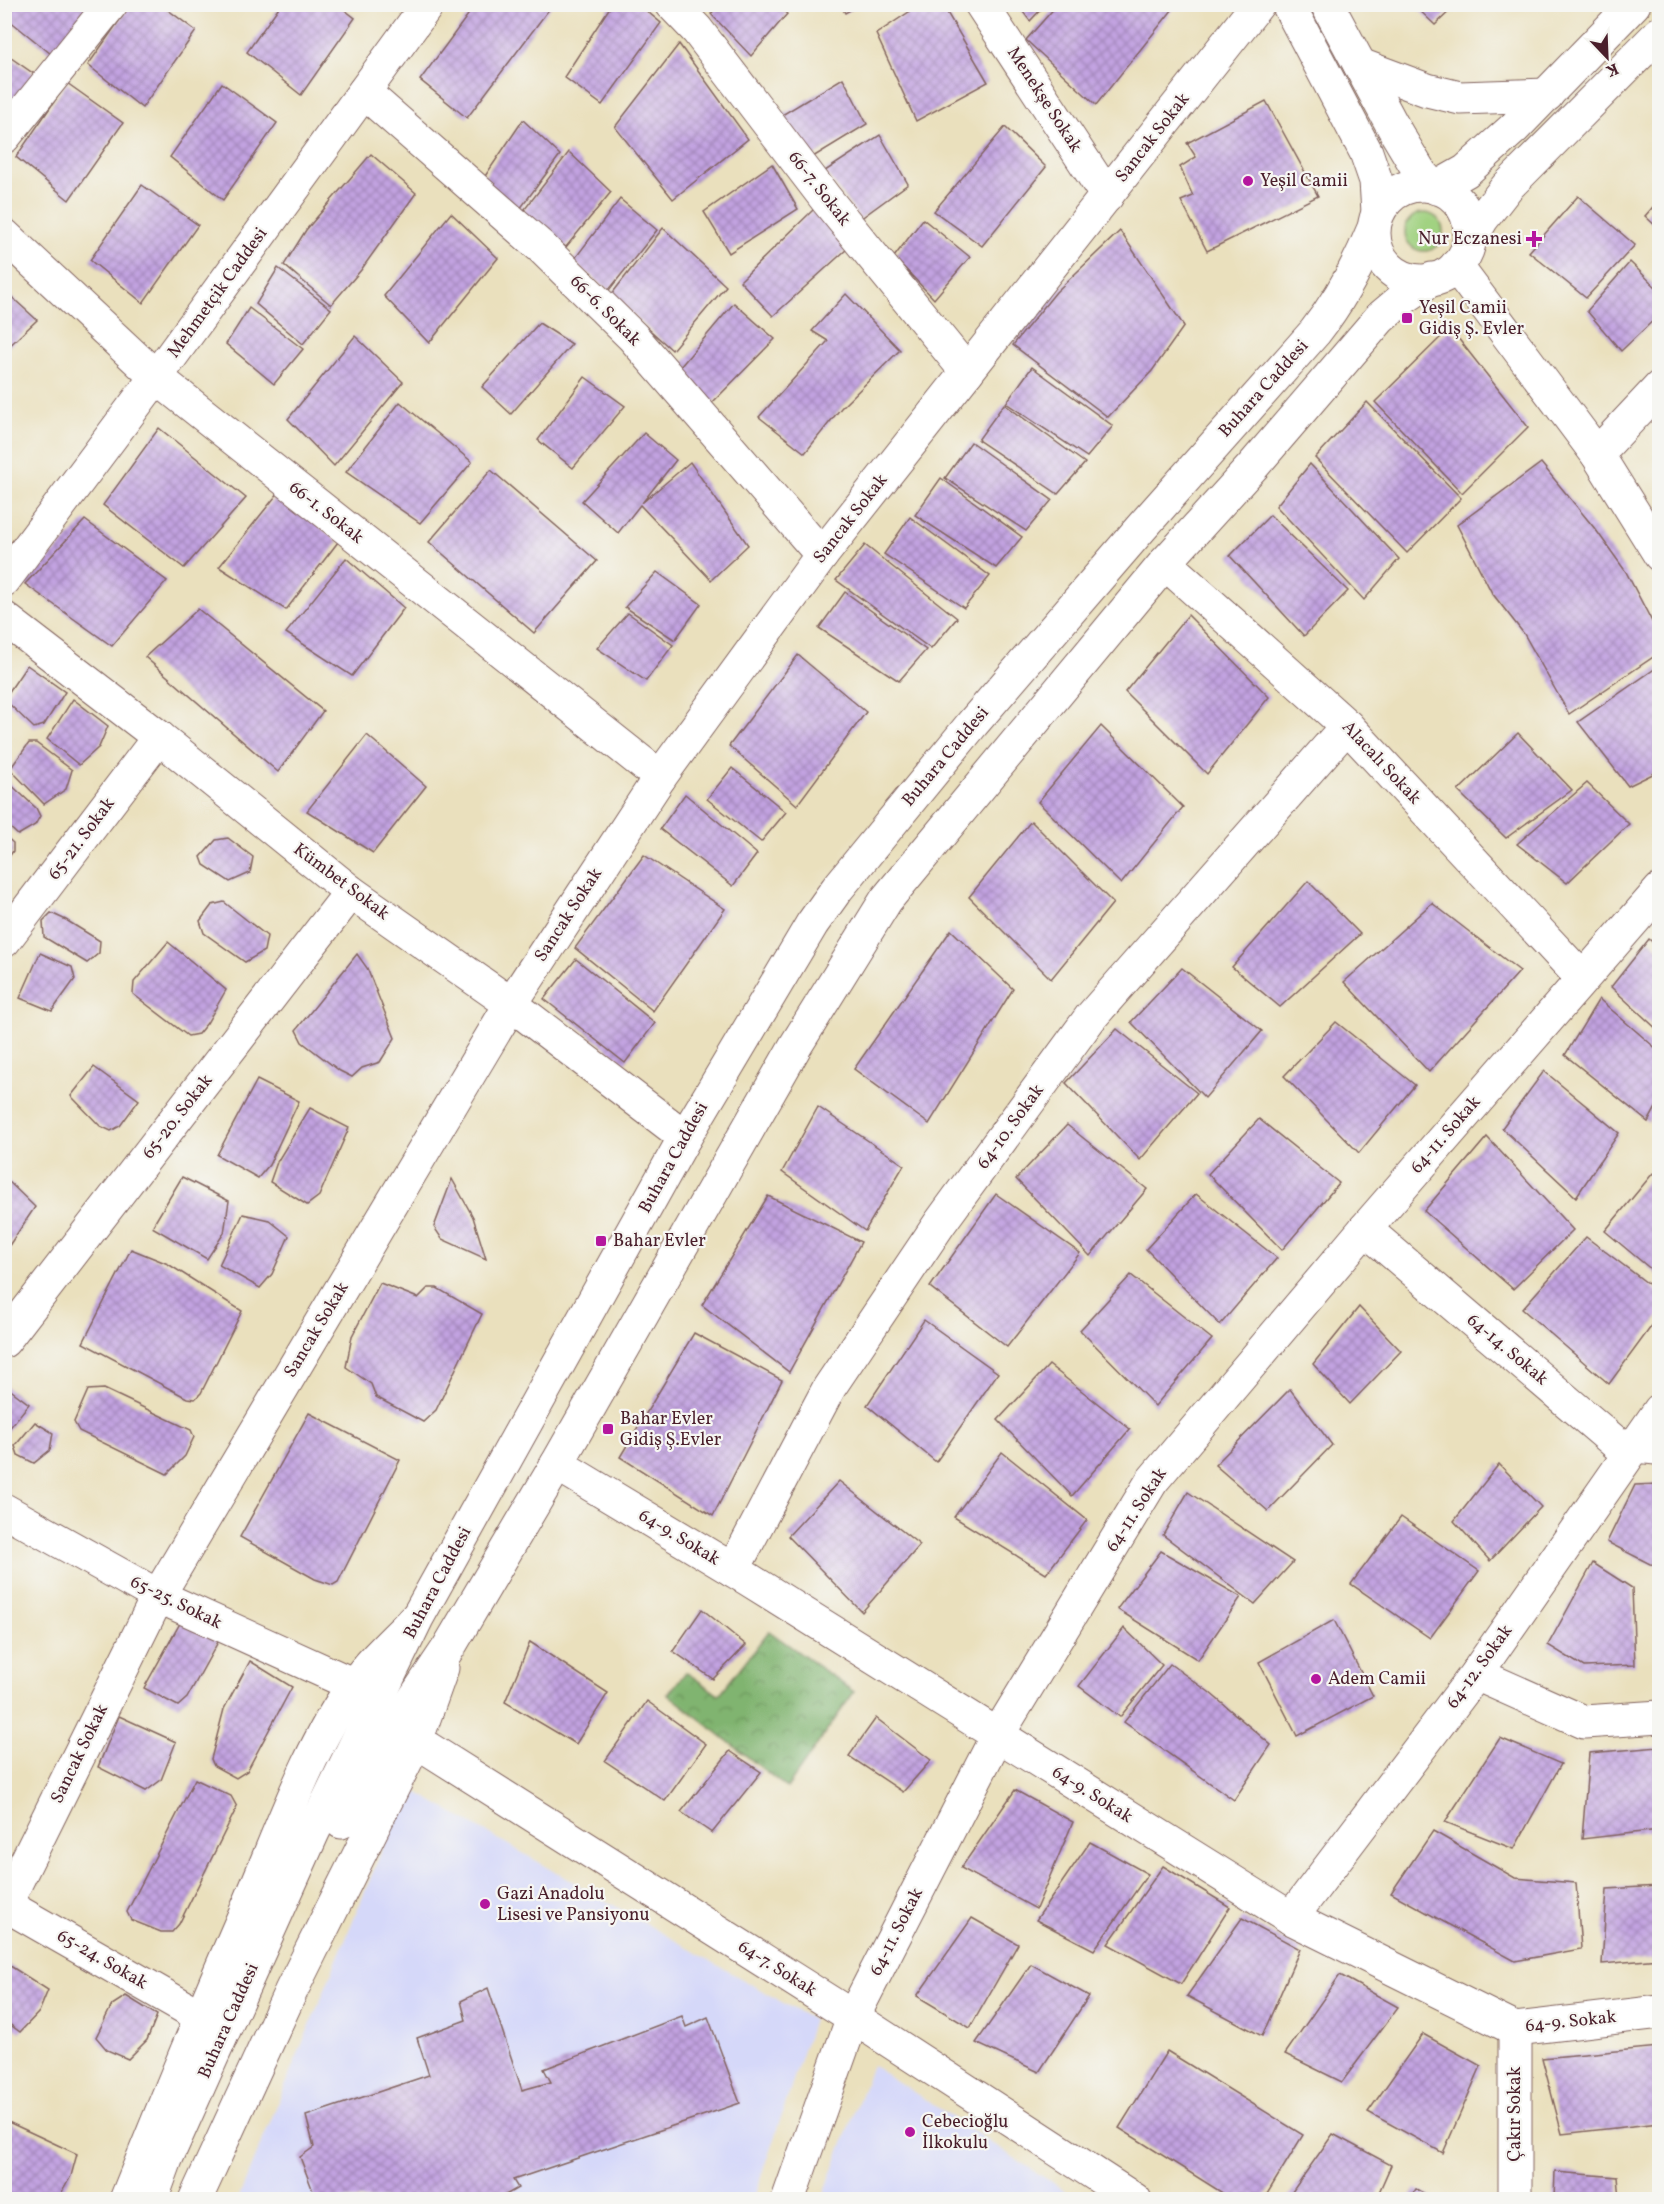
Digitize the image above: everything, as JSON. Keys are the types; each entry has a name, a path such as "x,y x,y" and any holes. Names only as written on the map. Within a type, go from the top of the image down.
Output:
{"street":[{"path":"4,137 111,4"},
{"name":"Mehmetçik Caddesi","path":"4,580 156,377 428,4"},
{"name":"66-7. Sokak","path":"672,4 697,30 826,199 967,372"},
{"name":"Menekşe Sokak","path":"981,4 1107,196"},
{"name":"Sancak Sokak","path":"5,1905 158,1596 511,1004 660,777 822,555 1258,4"},
{"path":"1288,4 1366,152 1376,181 1376,221 1377,250 1388,267 1404,278 1423,281 1452,262 1469,223 1462,206 1449,193 1434,187 1414,185 1390,197 1376,221"},
{"path":"1327,4 1412,160 1434,187"},
{"path":"1434,187 1474,165 1547,95 1634,4"},
{"name":"Buhara Caddesi","path":"168,2199 328,1846 394,1729 449,1647 557,1464 796,1045 886,900 1165,563 1253,466 1380,318 1452,262 1507,187 1659,33"},
{"path":"1360,65 1389,78 1460,98 1547,95"},
{"name":"66-6. Sokak","path":"364,92 540,246 633,337 822,555"},
{"name":"Buhara Caddesi","path":"151,2199 166,2159 313,1832 417,1618 685,1137 812,924 837,889 973,723 1141,528 1315,332 1358,267 1376,221"},
{"name":"66-1. Sokak","path":"4,235 156,377 660,777"},
{"path":"1452,262 1597,454 1659,555"},
{"path":"1597,454 1659,387"},
{"name":"Alacalı Sokak","path":"1165,563 1347,726 1582,978"},
{"name":"Kümbet Sokak","path":"4,618 159,737 351,892 511,1004 685,1137"},
{"name":"64-10. Sokak","path":"734,1570 829,1388 940,1223 1090,1018 1347,726"},
{"name":"65-21. Sokak","path":"4,941 159,737"},
{"name":"64-11. Sokak","path":"788,2199 853,2017 997,1736 1152,1481 1365,1229 1659,890"},
{"name":"65-20. Sokak","path":"4,1341 351,892"},
{"name":"64-14. Sokak","path":"1365,1229 1617,1444 1647,1447"},
{"name":"64-12. Sokak","path":"1291,1918 1647,1447 1659,1410"},
{"name":"64-9. Sokak","path":"557,1464 734,1570 1291,1918 1515,2029 1659,2012"},
{"name":"65-25. Sokak","path":"4,1510 158,1596 354,1685"},
{"path":"126,2199 200,2016 310,1763 332,1720 354,1685 379,1654 417,1618"},
{"path":"195,2199 291,1991 416,1741 449,1647"},
{"path":"1476,1674 1584,1722 1659,1717"},
{"name":"64-7. Sokak","path":"416,1741 853,2017 1135,2199"},
{"name":"65-24. Sokak","path":"5,1905 200,2016"},
{"name":"Çakır Sokak","path":"1515,2029 1515,2199"}],"shaded area":[{"name":"Gazi Anadolu Lisesi ve Pansiyonu","path":"408,1787 813,2020 754,2199 238,2200"},
{"name":"Cebecioğlu İlkokulu","path":"872,2065 1077,2199 822,2199"}],"green space":[{"path":"1424,213 1431,214 1437,219 1442,225 1442,239 1437,245 1431,250 1424,251 1417,250 1411,245 1406,239 1405,232 1406,225 1411,219 1417,214"},
{"path":"769,1631 854,1692 787,1788 668,1694 686,1672 719,1695"}],"building":[{"path":"10,4 93,4 56,58 4,16"},
{"path":"131,4 160,4 196,31 142,108 88,65"},
{"path":"281,4 337,4 355,18 301,95 247,52"},
{"path":"476,4 553,4 467,118 420,80"},
{"path":"612,4 638,4 661,23 602,105 564,77"},
{"path":"719,4 776,4 787,14 751,56 711,14"},
{"path":"840,4 861,4 845,13"},
{"path":"921,4 942,4 988,82 916,121 876,34"},
{"path":"1017,4 1046,4 1030,21"},
{"path":"1058,4 1072,4 1082,11 1087,4 1177,4 1096,105 1026,40"},
{"path":"1414,5 1456,5 1435,25"},
{"path":"679,44 748,139 673,199 615,127"},
{"path":"4,53 34,74 4,116"},
{"path":"843,78 867,124 813,157 782,115"},
{"path":"67,83 123,123 69,200 16,157"},
{"path":"222,83 277,123 223,200 170,157"},
{"name":"Yeşil Camii","path":"1266,101 1318,196 1207,251 1181,201 1193,196 1180,167 1196,157 1187,143"},
{"path":"523,120 560,155 520,209 481,182"},
{"path":"1005,127 1046,167 982,246 934,211"},
{"path":"880,135 908,184 860,219 825,171"},
{"path":"569,152 611,192 566,247 521,214"},
{"path":"371,154 416,193 361,270 331,305 284,265 306,230"},
{"path":"772,164 798,209 729,253 704,212"},
{"path":"142,185 198,225 143,303 90,260"},
{"path":"1578,196 1635,245 1586,298 1529,252"},
{"path":"620,199 657,230 609,290 573,261"},
{"path":"1659,200 1659,229 1645,216"},
{"path":"814,209 847,249 773,316 740,281"},
{"path":"451,213 498,258 429,343 384,296"},
{"path":"923,219 970,257 934,299 894,257"},
{"path":"663,228 726,286 672,350 611,295"},
{"path":"1120,231 1184,326 1152,371 1108,417 1013,345 1056,292"},
{"path":"1630,262 1659,290 1659,315 1621,351 1587,311"},
{"path":"278,268 331,309 303,344 256,304"},
{"path":"4,290 37,320 4,351"},
{"path":"846,294 900,350 841,408 805,453 759,417 828,341 812,331"},
{"path":"734,303 775,339 709,406 675,373"},
{"path":"249,308 303,349 274,384 226,344"},
{"path":"539,323 572,344 511,414 482,387"},
{"path":"1450,328 1528,427 1462,493 1375,402"},
{"path":"355,336 403,382 334,466 288,419"},
{"path":"1032,367 1113,426 1087,457 1006,403"},
{"path":"585,377 625,406 573,468 538,440"},
{"path":"400,402 472,462 420,523 346,472"},
{"path":"1367,402 1461,498 1407,553 1315,458"},
{"path":"1004,404 1085,463 1058,494 978,440"},
{"path":"159,428 246,498 184,568 103,505"},
{"path":"644,433 676,460 642,503 690,462 748,545 711,580 640,505 618,533 582,501"},
{"path":"971,442 1052,500 1026,531 945,478"},
{"path":"1541,463 1596,530 1626,572 1659,635 1659,653 1569,714 1524,634 1492,593 1457,525"},
{"path":"1310,464 1399,559 1364,600 1276,506"},
{"path":"491,470 597,561 534,633 429,542"},
{"path":"941,478 1022,537 996,568 915,515"},
{"path":"279,492 338,542 286,610 219,567"},
{"path":"1270,515 1348,591 1304,636 1230,556"},
{"path":"910,517 990,576 964,608 884,554"},
{"path":"85,520 167,581 112,646 25,584"},
{"path":"865,545 957,618 931,649 836,580"},
{"path":"346,558 404,608 352,676 286,633"},
{"path":"657,572 701,604 675,640 625,607"},
{"path":"845,592 926,650 899,681 819,628"},
{"path":"198,609 323,711 278,772 145,657"},
{"path":"628,613 673,645 646,681 597,648"},
{"path":"1188,615 1269,697 1207,774 1125,692"},
{"path":"798,655 866,712 797,805 729,746"},
{"path":"27,665 65,692 44,725 34,728 4,699"},
{"path":"1659,666 1659,771 1628,786 1578,722"},
{"path":"73,699 108,726 99,747 79,765 47,739"},
{"path":"1101,726 1183,807 1121,884 1038,802"},
{"path":"1518,733 1572,790 1506,838 1458,791"},
{"path":"367,735 426,786 373,853 307,811"},
{"path":"29,743 36,743 72,770 66,789 44,804 10,769"},
{"path":"732,768 786,812 761,842 707,799"},
{"path":"6,780 36,808 40,816 35,825 18,835 4,822"},
{"path":"1587,783 1629,824 1567,883 1517,844"},
{"path":"685,794 757,854 733,886 660,829"},
{"path":"1031,821 1113,903 1051,979 969,897"},
{"path":"4,835 13,843 13,851 4,864"},
{"path":"228,838 253,857 250,873 230,882 204,865 201,857 216,840"},
{"path":"644,855 725,909 653,1011 575,948"},
{"path":"1308,881 1360,934 1280,1007 1232,967"},
{"path":"224,902 267,936 264,951 245,962 204,933 200,921 212,905"},
{"path":"1432,903 1520,971 1429,1072 1344,982"},
{"path":"51,913 100,941 99,953 87,963 44,937 43,921"},
{"path":"951,930 1013,989 929,1124 854,1069"},
{"path":"1649,939 1659,948 1659,1031 1611,987"},
{"path":"168,942 226,990 198,1034 188,1036 133,994 134,982"},
{"path":"40,953 72,967 75,979 52,1011 20,998"},
{"path":"357,954 367,968 395,1038 380,1062 362,1068 352,1077 340,1071 302,1042 296,1030"},
{"path":"576,959 655,1023 625,1063 544,999"},
{"path":"1182,968 1262,1031 1205,1098 1131,1022"},
{"path":"1599,999 1659,1051 1659,1102 1648,1122 1565,1055"},
{"path":"1336,1022 1415,1085 1359,1153 1284,1076"},
{"path":"1117,1029 1197,1093 1140,1160 1066,1083"},
{"path":"94,1067 139,1100 120,1126 111,1131 100,1126 71,1096"},
{"path":"1544,1071 1619,1133 1576,1197 1502,1128"},
{"path":"257,1080 299,1101 269,1165 258,1178 217,1155"},
{"path":"818,1107 904,1165 865,1231 782,1172"},
{"path":"310,1108 349,1128 319,1196 307,1205 270,1182 277,1162"},
{"path":"1259,1119 1339,1183 1282,1250 1208,1174"},
{"path":"1067,1125 1147,1189 1090,1256 1016,1179"},
{"path":"1487,1137 1573,1230 1513,1289 1424,1211"},
{"path":"1653,1173 1659,1178 1659,1276 1605,1231"},
{"path":"4,1177 35,1207 4,1253"},
{"path":"182,1177 229,1201 224,1233 207,1259 152,1227"},
{"path":"452,1179 473,1217 486,1259 442,1239 434,1227"},
{"path":"996,1194 1080,1253 1007,1347 930,1287"},
{"path":"1196,1194 1277,1258 1220,1325 1146,1249"},
{"path":"768,1196 861,1242 789,1372 702,1305"},
{"path":"243,1214 269,1220 289,1236 272,1274 260,1288 219,1265"},
{"path":"1586,1237 1659,1292 1659,1316 1609,1384 1522,1309"},
{"path":"131,1249 168,1264 242,1311 201,1393 195,1399 187,1398 83,1343"},
{"path":"1131,1275 1212,1339 1155,1406 1080,1330"},
{"path":"380,1283 418,1298 428,1288 437,1288 482,1314 436,1410 423,1422 376,1397 371,1384 346,1367 352,1336"},
{"path":"1359,1307 1401,1351 1350,1404 1313,1364"},
{"path":"924,1320 998,1373 936,1462 867,1405"},
{"path":"694,1333 782,1380 713,1516 620,1457"},
{"path":"1049,1365 1130,1429 1072,1496 998,1420"},
{"path":"4,1385 29,1404 4,1435"},
{"path":"104,1389 191,1430 194,1437 185,1456 167,1474 79,1431 74,1422 88,1390"},
{"path":"1290,1389 1332,1445 1268,1511 1215,1465"},
{"path":"309,1413 400,1460 338,1582 333,1585 315,1579 240,1537"},
{"path":"35,1422 53,1433 50,1450 34,1463 18,1455 15,1446"},
{"path":"1002,1452 1087,1520 1046,1574 954,1517"},
{"path":"1499,1464 1541,1507 1490,1561 1454,1521"},
{"path":"839,1481 920,1545 862,1612 788,1536"},
{"path":"1659,1484 1659,1565 1650,1564 1607,1542 1635,1485"},
{"path":"1188,1492 1293,1562 1255,1604 1163,1535"},
{"path":"1401,1517 1479,1571 1430,1638 1351,1584"},
{"path":"1161,1551 1241,1597 1198,1660 1117,1609"},
{"path":"1593,1563 1632,1588 1635,1665 1584,1667 1548,1645"},
{"path":"702,1609 746,1645 713,1679 673,1651"},
{"path":"183,1618 224,1631 187,1698 178,1706 144,1688"},
{"name":"Adem Camii","path":"1334,1620 1373,1696 1297,1736 1259,1662"},
{"path":"1124,1628 1162,1665 1120,1717 1079,1686"},
{"path":"530,1642 608,1693 576,1744 505,1702"},
{"path":"250,1661 292,1687 247,1771 236,1778 214,1766 211,1759 224,1709"},
{"path":"1170,1664 1209,1692 1271,1745 1234,1800 1124,1722"},
{"path":"647,1701 706,1744 665,1801 605,1761"},
{"path":"119,1716 176,1742 161,1780 146,1791 98,1767"},
{"path":"876,1718 931,1760 903,1792 849,1756"},
{"path":"1500,1738 1561,1764 1514,1849 1445,1822"},
{"path":"1659,1747 1659,1830 1582,1839 1589,1753"},
{"path":"730,1751 761,1772 712,1833 681,1812"},
{"path":"195,1779 231,1796 237,1807 179,1924 172,1932 161,1932 131,1920 127,1912"},
{"path":"1015,1790 1073,1822 1036,1909 961,1868"},
{"path":"1433,1831 1515,1878 1576,1883 1581,1949 1515,1961 1391,1893"},
{"path":"1090,1842 1148,1874 1094,1950 1036,1920"},
{"path":"1163,1866 1230,1907 1181,1984 1108,1944"},
{"path":"1659,1886 1659,1959 1602,1964 1607,1889"},
{"path":"972,1918 1018,1944 970,2028 917,1996"},
{"path":"1242,1918 1300,1949 1262,2036 1187,1996"},
{"path":"4,1962 48,1990 39,2012 20,2032 4,2020"},
{"path":"1031,1964 1089,1996 1039,2072 976,2043"},
{"path":"1340,1975 1398,2007 1342,2082 1285,2054"},
{"path":"488,1988 522,2090 551,2082 544,2069 682,2016 686,2027 708,2017 740,2103 513,2180 518,2188 502,2199 316,2199 300,2157 314,2147 306,2116 429,2075 417,2038 466,2020 461,2001"},
{"path":"126,1996 157,2015 147,2040 128,2059 107,2050 96,2037 112,2005"},
{"path":"1423,2034 1481,2066 1443,2153 1368,2112"},
{"path":"1659,2047 1659,2123 1562,2134 1542,2058"},
{"path":"1167,2051 1303,2135 1264,2199 1232,2199 1119,2128"},
{"path":"4,2120 77,2154 71,2176 58,2199 4,2199"},
{"path":"1333,2134 1391,2165 1376,2199 1287,2199"},
{"path":"1555,2172 1618,2177 1620,2199 1554,2199"},
{"path":"1416,2189 1434,2199 1409,2199"}],"place":[{"name":"Yeşil Camii","path":"1248,181"},
{"name":"Nur Eczanesi","path":"1534,239"},
{"name":"Yeşil Camii Gidiş Ş. Evler","path":"1407,318"},
{"name":"Bahar Evler","path":"601,1241"},
{"name":"Bahar Evler Gidiş Ş.Evler","path":"608,1429"},
{"name":"Adem Camii","path":"1316,1679"},
{"name":"Gazi Anadolu Lisesi ve Pansiyonu","path":"485,1904"},
{"name":"Cebecioğlu İlkokulu","path":"910,2132"}]}
